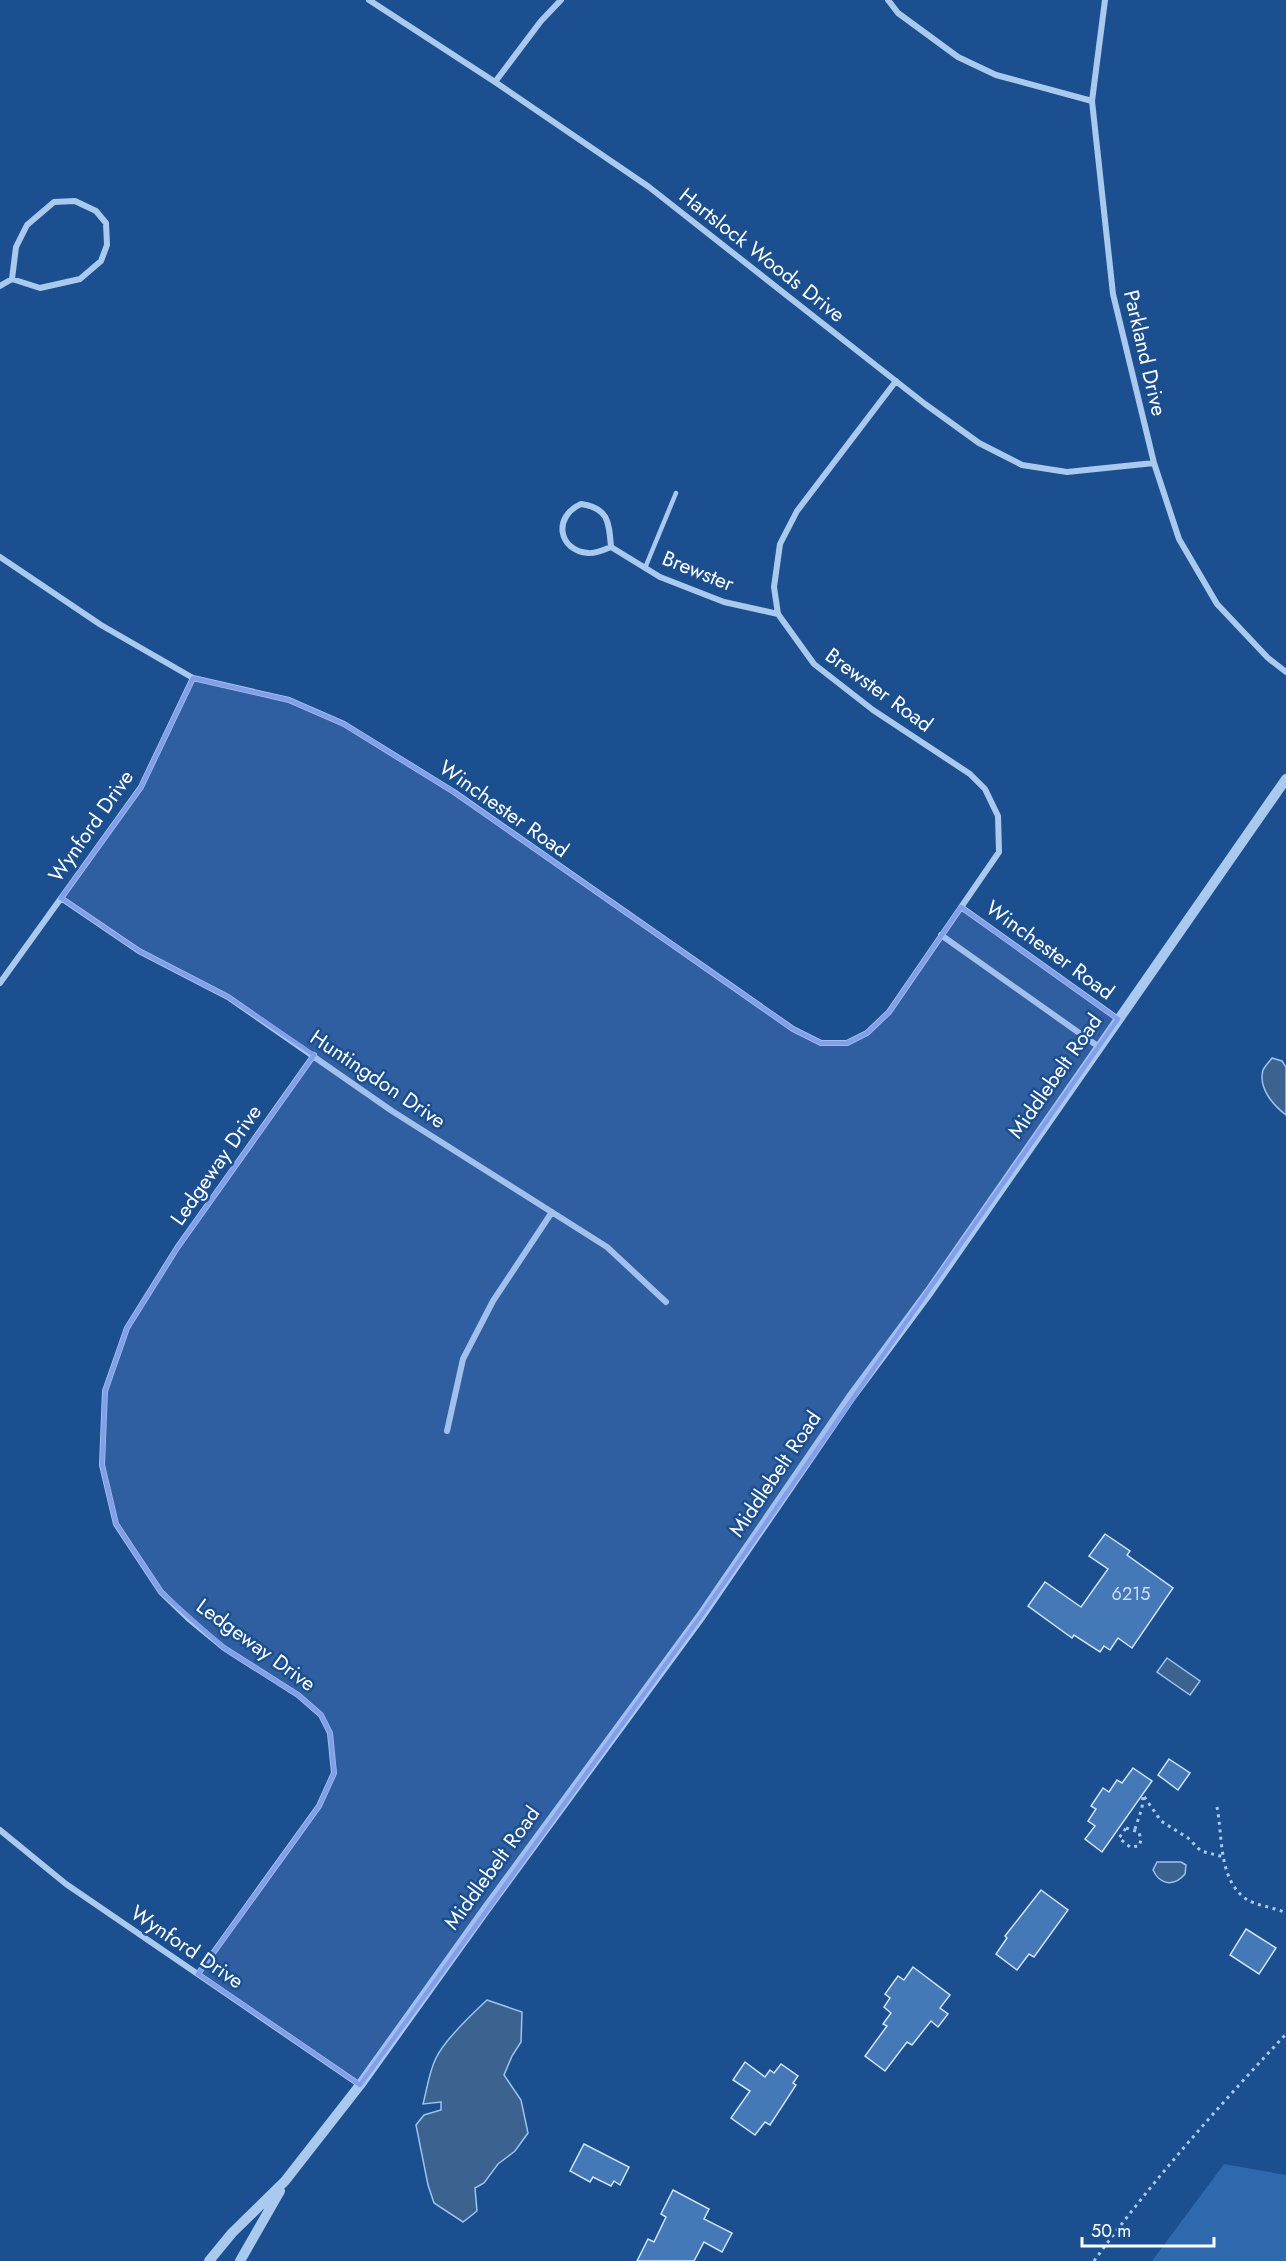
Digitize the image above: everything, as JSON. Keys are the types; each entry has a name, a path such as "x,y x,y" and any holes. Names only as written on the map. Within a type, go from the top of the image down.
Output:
{"street":[{"name":"Hartslock Woods Drive","path":"369,0 495,82 648,187 925,404 980,443 1022,465 1080,472 1154,463"},
{"path":"495,82 541,21 561,0"},
{"path":"888,0 898,13 958,57 996,75 1092,101"},
{"name":"Parkland Drive","path":"1105,0 1092,101 1113,294 1154,463 1179,539 1217,604 1268,658 1286,672"},
{"path":"0,286 12,279 40,288 80,279 101,261 107,245 106,223 96,211 75,201 54,202 27,225 16,247 12,279"},
{"name":"Brewster Road","path":"896,381 797,511 780,544 774,586 778,614 813,664 873,710 970,774 985,789 999,816 999,852 952,920"},
{"path":"582,504 592,506 604,513 609,526 611,547 587,553 571,548 564,536 562,525 565,516 571,509 582,504"},
{"name":"Brewster","path":"611,547 660,577 724,602 778,614"},
{"name":"Winchester Road","path":"0,557 101,625 193,678 289,700 344,723 454,792 792,1029 821,1043 847,1043 867,1033 889,1012 952,920"},
{"name":"Wynford Drive","path":"0,983 141,787 193,678"},
{"name":"Middlebelt Road","path":"209,2261 232,2233 285,2181 360,2085 701,1616 851,1397 929,1292 1286,779"},
{"name":"Huntingdon Drive","path":"62,898 139,951 228,997 392,1111 607,1247 666,1302"},
{"name":"Winchester Road","path":"961,907 1118,1020"},
{"path":"941,935 1100,1047"},
{"name":"Ledgeway Drive","path":"198,1974 319,1806 334,1773 330,1733 321,1715 298,1695 224,1648 161,1592 116,1524 102,1465 105,1391 127,1328 177,1248 314,1055"},
{"path":"447,1431 463,1359 493,1301 552,1212"},
{"name":"Wynford Drive","path":"0,1830 66,1884 360,2085"},
{"name":"Middlebelt Road","path":"240,2261 285,2181"}],"lane":[{"path":"645,568 676,493"}],"path":[{"path":"1135,1829 1142,1808 1143,1795 1161,1821 1188,1838 1201,1851 1224,1857"},
{"path":"1217,1807 1228,1875 1238,1891 1248,1900 1286,1913"},
{"path":"1126,1828 1135,1829 1140,1834 1141,1840 1139,1846 1130,1847 1119,1838 1126,1828"},
{"path":"1094,2261 1135,2205 1286,2034"}],"highlighted area":[{"path":"193,678 289,700 344,724 454,792 793,1029 821,1043 847,1043 867,1033 889,1012 961,907 1118,1019 701,1616 360,2085 198,1974 319,1806 334,1773 330,1733 321,1715 298,1695 224,1648 161,1592 116,1524 102,1465 105,1391 127,1328 177,1248 314,1055 228,997 139,951 61,898 141,787"}],"shaded area":[{"path":"1272,1058 1282,1061 1286,1067 1286,1115 1268,1096 1263,1083 1263,1070"},
{"path":"1167,1658 1200,1681 1190,1695 1157,1672"},
{"path":"1157,1862 1181,1862 1186,1865 1185,1874 1176,1881 1163,1881 1153,1870"},
{"path":"487,2000 522,2012 521,2042 504,2075 521,2100 528,2133 515,2151 498,2164 484,2183 475,2188 477,2211 463,2222 434,2203 416,2125 424,2115 441,2110 441,2102 423,2104 436,2058 452,2036"},
{"path":"1224,2164 1286,2175 1286,2261 1152,2261"}],"building":[{"path":"1105,1534 1130,1551 1127,1555 1173,1588 1132,1648 1118,1638 1110,1650 1104,1646 1100,1652 1074,1635 1072,1638 1028,1606 1045,1582 1081,1607 1108,1569 1089,1556"},
{"path":"1169,1759 1190,1773 1178,1790 1158,1775"},
{"path":"1133,1768 1152,1781 1102,1852 1085,1839 1095,1826 1088,1821 1096,1809 1091,1806 1103,1788 1109,1792 1117,1780 1122,1783"},
{"path":"1041,1890 1068,1910 1034,1957 1029,1954 1017,1970 996,1954 1007,1938 1005,1936"},
{"path":"1246,1929 1276,1948 1259,1974 1230,1955"},
{"path":"913,1967 950,1995 940,2008 948,2014 938,2027 931,2021 912,2045 907,2042 885,2071 865,2056 887,2026 883,2024 891,2013 884,2007 890,1998 885,1994 898,1976 904,1980"},
{"path":"745,2062 765,2077 770,2070 774,2073 781,2064 798,2076 793,2083 796,2085 770,2125 765,2122 755,2135 731,2118 750,2091 733,2080"},
{"path":"584,2144 629,2167 620,2185 614,2181 611,2186 593,2177 590,2182 570,2171"},
{"path":"673,2190 709,2209 704,2219 732,2233 722,2252 704,2242 694,2261 637,2261 648,2239 654,2242 666,2217 661,2214"}]}
